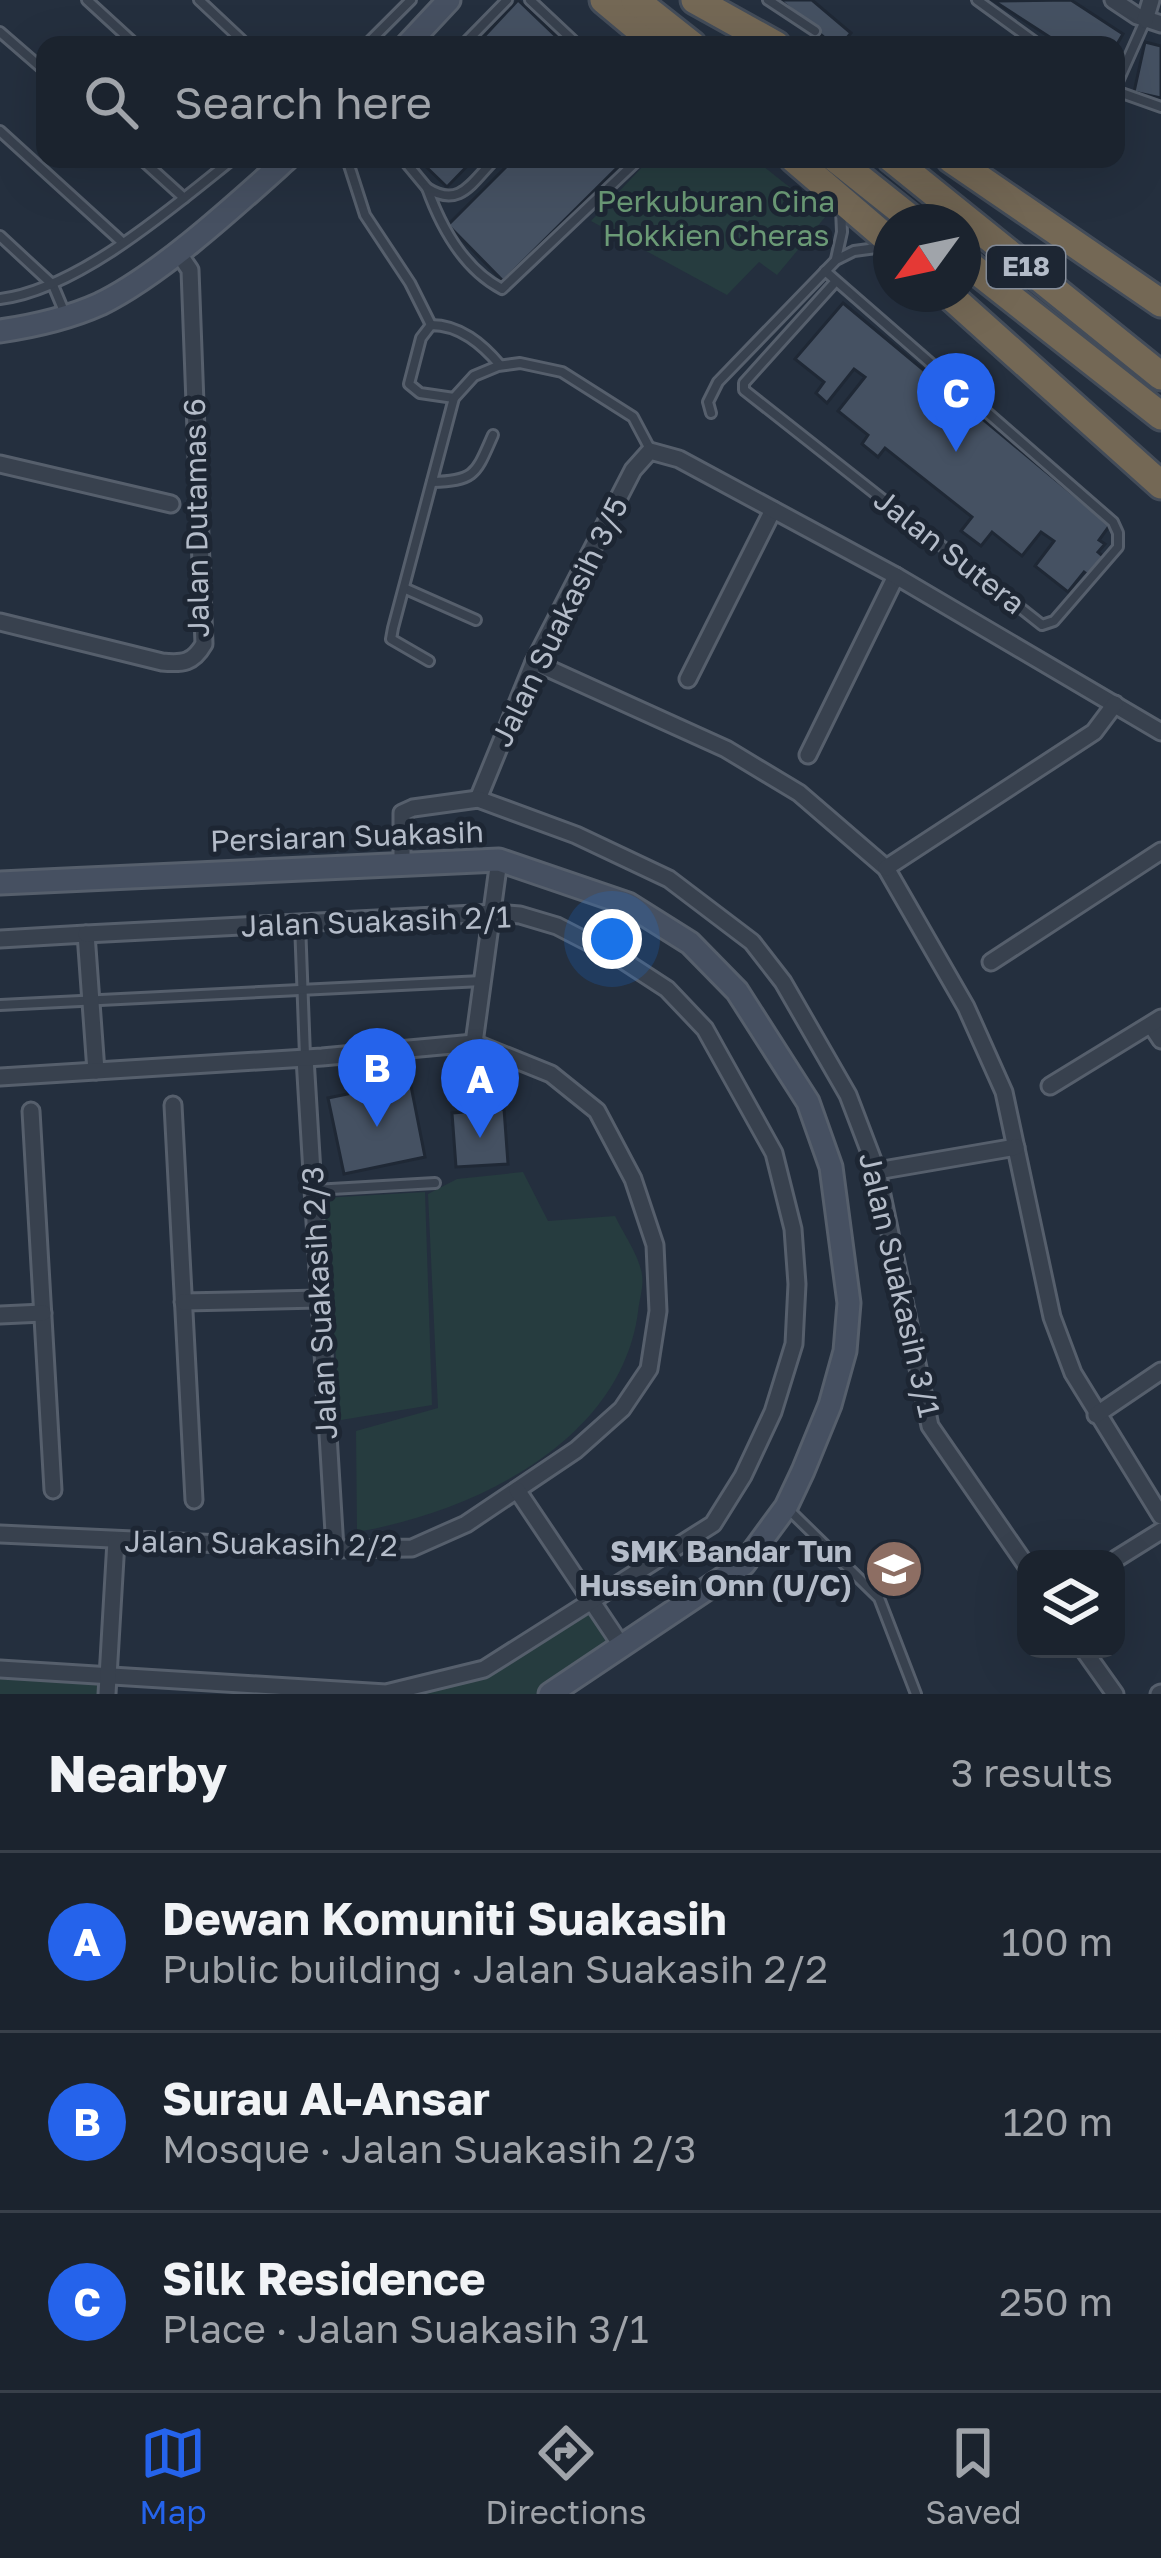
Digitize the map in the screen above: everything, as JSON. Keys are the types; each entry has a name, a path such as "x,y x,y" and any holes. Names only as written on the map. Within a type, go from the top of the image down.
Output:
{"highway":[{"path":"604,0 647,36"},
{"path":"635,0 681,36"},
{"path":"695,0 740,36"},
{"path":"695,0 760,36"},
{"path":"805,168 873,227"},
{"path":"847,168 892,204"},
{"name":"E18","path":"903,168 1161,376"},
{"path":"964,168 1161,302"},
{"name":"E18","path":"981,274 1161,416"},
{"path":"968,312 1161,485"}],"street":[{"path":"415,36 449,0"},
{"path":"1113,0 1153,22"},
{"path":"1151,0 1153,22"},
{"path":"0,331 67,317 104,302 177,251 276,168"},
{"name":"Jalan Dutamas 6","path":"0,622 162,662 183,664 196,657 204,644 190,270 177,251"},
{"path":"650,451 679,459 896,576 1161,732"},
{"name":"Jalan Suakasih 3/5","path":"478,800 534,662 633,470 650,451"},
{"path":"0,464 171,504"},
{"path":"688,679 773,510"},
{"path":"808,755 896,576"},
{"path":"534,662 726,748 799,793 886,868 966,1007 1004,1092 1052,1317 1073,1373 1161,1516"},
{"path":"886,868 1094,732 1115,704"},
{"name":"Jalan Suakasih 3/1","path":"402,863 402,813 478,800 576,836 669,879 752,942 783,982 848,1095 877,1171 930,1426 1017,1552"},
{"path":"991,962 1161,850"},
{"path":"473,1043 499,860"},
{"name":"Persiaran Suakasih","path":"0,883 499,860 628,904 690,943 737,992 808,1102 831,1167 849,1303 845,1351 830,1405 786,1507 744,1564 550,1694"},
{"name":"Jalan Suakasih 2/1","path":"0,939 494,913 557,926 621,958 667,989 705,1029 774,1154 794,1228 797,1284 794,1345 773,1412 743,1476 713,1524 484,1669 386,1694 107,1685 0,1670"},
{"path":"86,934 96,1071"},
{"path":"1050,1086 1156,1021 1161,1040"},
{"name":"Jalan Suakasih 2/2","path":"0,1077 473,1043 550,1073 597,1112 633,1179 655,1245 658,1311 649,1369 622,1409 576,1450 466,1524 412,1548 335,1549 0,1534"},
{"name":"Jalan Suakasih 2/3","path":"305,1058 335,1549"},
{"path":"172,1105 194,1500"},
{"path":"31,1111 53,1490"},
{"path":"877,1171 1016,1147"},
{"path":"183,1301 319,1299"},
{"path":"0,1315 43,1313"},
{"path":"1096,1415 1161,1371"},
{"path":"517,1490 622,1648"},
{"path":"1125,1553 1161,1531"},
{"path":"107,1685 116,1541"},
{"path":"1090,1658 1115,1694"}],"lane":[{"path":"87,0 126,36"},
{"path":"199,0 237,36"},
{"path":"375,36 411,0"},
{"path":"472,36 507,0"},
{"path":"530,0 568,36"},
{"path":"768,0 815,32"},
{"path":"977,0 1027,36"},
{"path":"1125,72 1153,22"},
{"path":"0,32 36,63"},
{"path":"1125,92 1161,106"},
{"path":"0,130 36,163"},
{"path":"41,168 122,242"},
{"path":"151,168 184,198"},
{"path":"0,299 53,285 122,242 222,168"},
{"path":"349,168 365,215 410,283 431,325"},
{"path":"410,168 442,197 457,196 486,168"},
{"path":"427,188 440,224 478,272 502,290 630,168"},
{"path":"836,260 842,199"},
{"path":"0,236 53,285 67,317"},
{"path":"711,413 708,402 718,382 825,271 854,251 873,247"},
{"name":"Jalan Sutera","path":"825,271 1113,522 1118,547 1054,621 1042,625 744,390 744,383 836,281"},
{"path":"431,325 448,325 483,346 502,366"},
{"path":"431,325 421,338 409,384 420,393 454,398"},
{"path":"429,661 392,638 454,398 474,376 520,363 562,372 633,417 650,451"},
{"path":"431,482 472,476 493,435"},
{"path":"405,589 476,620"},
{"path":"300,923 305,1058"},
{"path":"0,1005 482,981"},
{"path":"473,1043 479,1102"},
{"path":"314,1190 435,1183"},
{"path":"786,1507 879,1598 916,1694"}],"green space":[{"name":"Perkuburan Cina Hokkien Cheras","path":"641,168 765,168 826,216 777,275 759,262 727,295 591,221"},
{"path":"523,1172 548,1221 615,1216 642,1279 626,1358 603,1398 572,1433 535,1463 447,1507 357,1532 356,1431 438,1408 428,1194 457,1179"},
{"path":"425,1192 432,1405 341,1420 323,1198"},
{"path":"590,1611 612,1645 536,1694 423,1694 487,1677"},
{"path":"0,1675 101,1683 100,1694 0,1694"}],"building":[{"path":"518,0 556,36 484,36"},
{"path":"780,0 812,0 851,33 822,36"},
{"path":"1071,0 1123,34 1048,36 994,1"},
{"path":"1145,42 1161,46 1161,98 1134,92"},
{"path":"427,168 465,168 447,187"},
{"path":"505,168 617,168 503,281 448,225"},
{"path":"843,303 1110,525 1099,540 1105,544 1098,552 1104,557 1089,576 1084,572 1068,592 1035,566 1054,541 1041,532 1022,556 992,532 981,546 961,531 972,517 885,448 878,457 862,444 868,435 838,411 865,377 854,369 827,403 816,393 824,382 795,359"},
{"path":"410,1081 425,1157 344,1174 328,1098"},
{"path":"504,1109 508,1164 456,1167 452,1113"}],"place":[{"name":"Silk Residence","path":"956,452"},
{"name":"Surau Al-Ansar","path":"377,1127"},
{"name":"Dewan Komuniti Suakasih","path":"480,1138"},
{"name":"SMK Bandar Tun Hussein Onn (U/C)","path":"894,1569"}]}
